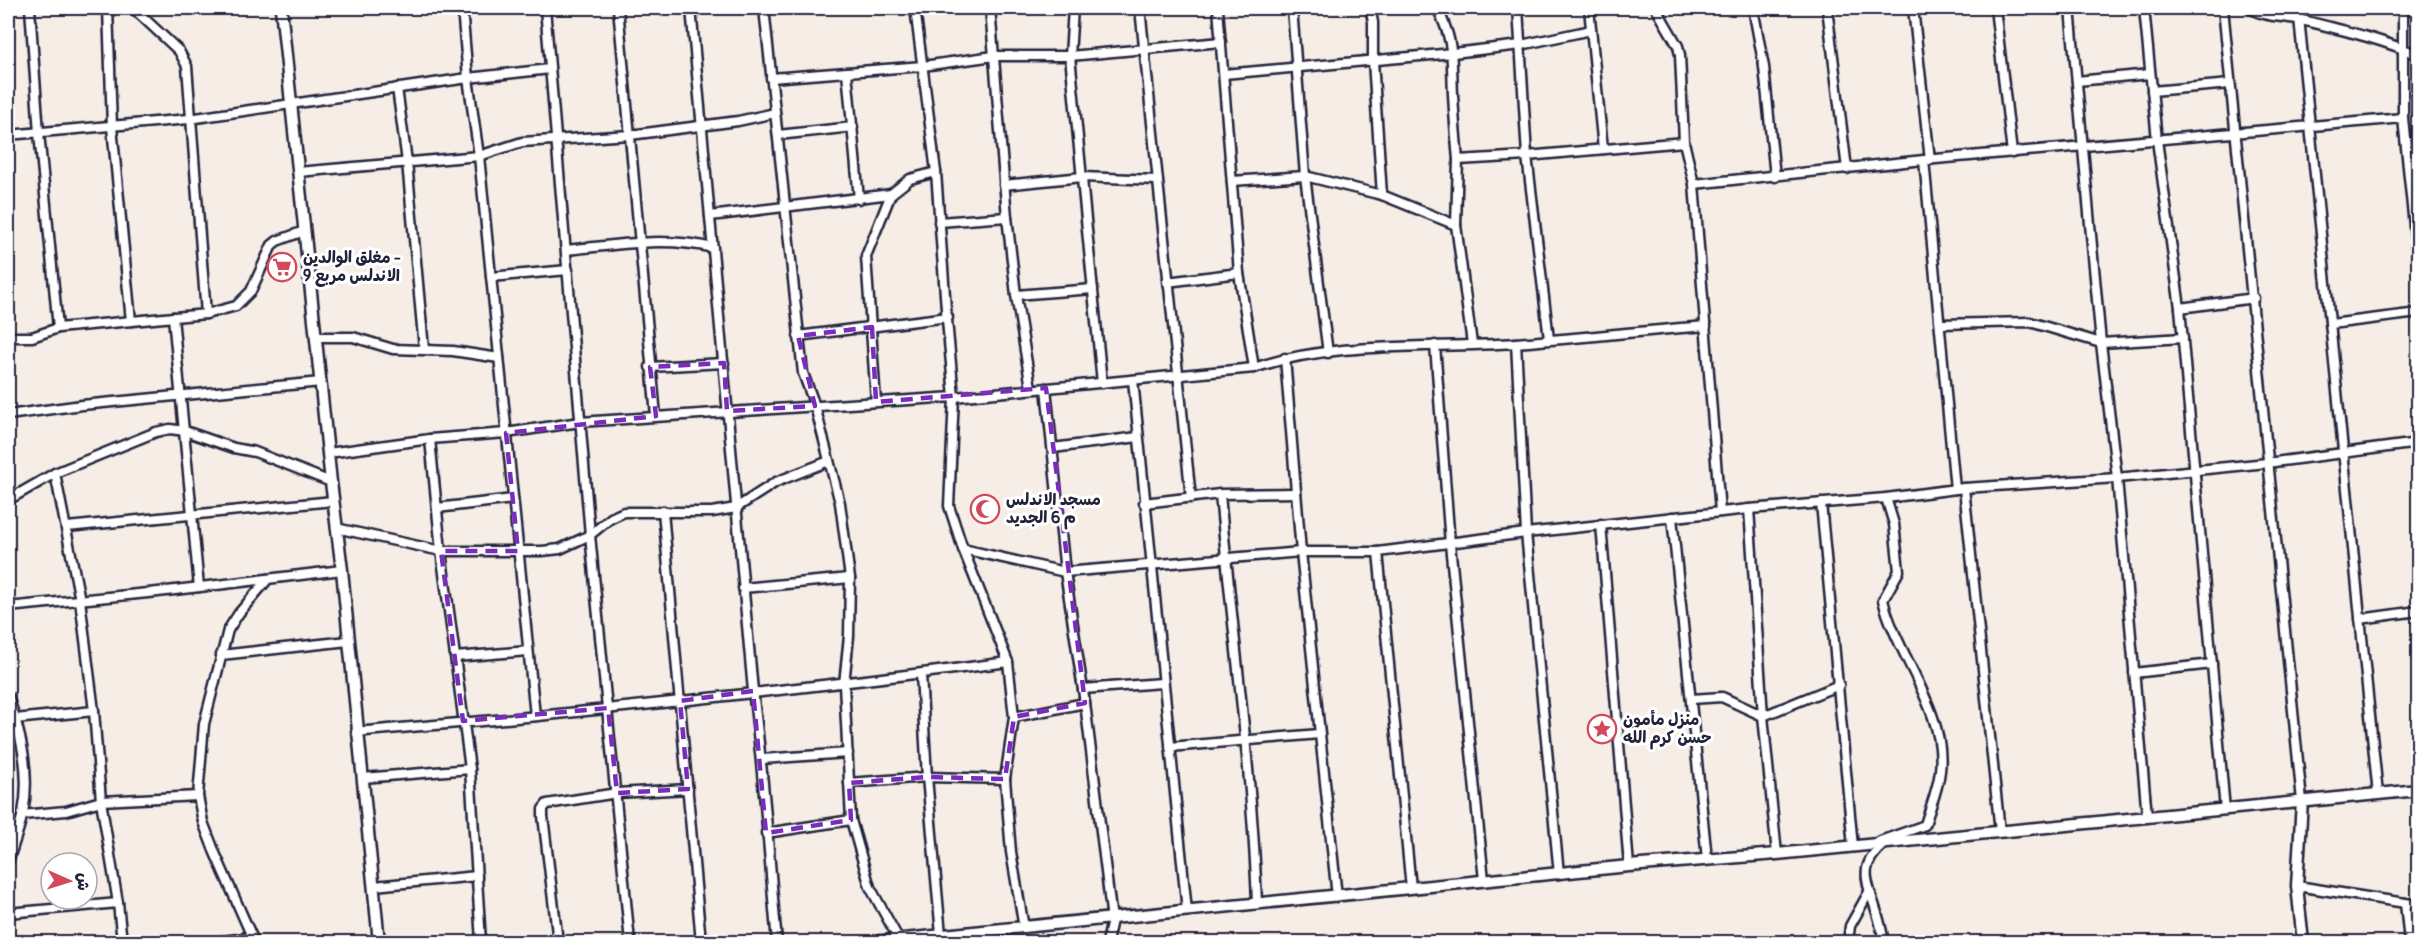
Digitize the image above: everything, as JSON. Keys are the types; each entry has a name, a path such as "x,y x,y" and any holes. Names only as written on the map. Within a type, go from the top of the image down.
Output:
{"street":[{"path":"30,8 39,133 58,328"},
{"path":"108,8 112,127 131,321"},
{"path":"133,8 183,57 187,66 189,119 206,314"},
{"path":"281,8 342,570 356,732 363,778 379,942"},
{"path":"462,8 535,716"},
{"path":"545,8 590,535 630,942"},
{"path":"618,8 656,416"},
{"path":"691,8 743,588 762,759 766,833 777,942"},
{"path":"764,8 803,373 815,406 840,503 850,578 849,636 844,684 851,820 870,887 899,940"},
{"path":"915,8 936,172 954,397 949,506 963,549 1008,662 1014,717 1005,779 1011,852 1024,928"},
{"path":"990,8 1007,217 1030,388"},
{"path":"1073,8 1070,56 1102,383"},
{"path":"1140,8 1191,498"},
{"path":"1218,8 1239,273 1254,368"},
{"path":"1292,8 1305,176 1328,353"},
{"path":"1370,8 1373,22 1373,60 1382,195"},
{"path":"1437,8 1449,36 1453,53 1458,160 1456,225 1472,344"},
{"path":"1518,8 1527,156 1550,339"},
{"path":"1589,8 1603,149"},
{"path":"1656,8 1678,46 1680,55 1684,142 1694,184 1720,512"},
{"path":"1753,8 1765,76 1774,177"},
{"path":"1827,8 1847,169"},
{"path":"1913,8 1940,324 2000,832"},
{"path":"1995,8 2012,153"},
{"path":"2070,8 2101,343 2117,478 2147,816"},
{"path":"2144,8 2157,140 2180,308 2225,810"},
{"path":"2223,8 2229,84 2254,298 2267,463 2302,801 2296,885 2303,942"},
{"path":"2249,8 2260,14 2299,20 2380,40 2418,55"},
{"path":"2298,8 2378,794"},
{"path":"2403,8 2403,118 2418,265"},
{"path":"1224,74 1521,45 1591,30"},
{"path":"771,78 923,66 994,56 1070,56 1221,42"},
{"path":"8,135 189,119 468,78 550,69"},
{"path":"847,72 859,198"},
{"path":"2078,81 2151,74"},
{"path":"2152,91 2229,84"},
{"path":"397,88 407,162 424,349"},
{"path":"298,172 479,156 522,142 630,135 702,126 775,113"},
{"path":"1694,184 1927,160 2403,118"},
{"path":"778,135 853,127"},
{"path":"2406,143 2418,141"},
{"path":"1458,160 1684,142"},
{"path":"876,402 866,255 891,194 910,179 936,172"},
{"path":"1233,181 1305,176 1382,195 1456,225"},
{"path":"1004,185 1082,177 1157,180"},
{"path":"711,216 891,194"},
{"path":"939,222 1007,217"},
{"path":"8,337 32,338 58,328 206,314 236,306 251,291 272,245 304,231"},
{"path":"566,250 639,243 686,242 713,248"},
{"path":"491,278 568,270"},
{"path":"1167,282 1239,273"},
{"path":"1016,295 1093,289"},
{"path":"2180,308 2254,298"},
{"path":"2331,324 2418,313"},
{"path":"173,317 199,587"},
{"path":"798,336 948,317"},
{"path":"1940,324 2030,322 2101,343 2183,338"},
{"path":"328,453 430,439 506,433 580,422 954,397 1030,388 1177,376 1254,368 1285,358 1328,353 1436,345 1516,343 1706,326"},
{"path":"317,337 353,337 381,347 453,351 499,358"},
{"path":"1516,343 1526,533 1559,874"},
{"path":"1436,345 1450,544 1484,880"},
{"path":"1285,358 1301,552 1337,897"},
{"path":"651,367 724,363"},
{"path":"1133,380 1150,565 1187,911"},
{"path":"8,415 82,405 321,382"},
{"path":"1046,388 1065,572 1085,703 1112,920 1107,942"},
{"path":"8,500 55,473 156,432 170,429 185,430 234,448 255,452 331,482"},
{"path":"1053,448 1138,437"},
{"path":"430,439 441,551 470,769 481,942"},
{"path":"963,549 1065,572 1301,552 1378,552 1601,524 1886,498 1960,488 2117,478 2267,463 2418,443"},
{"path":"336,528 441,551 560,549 590,535 611,518 624,512 712,512 736,507 776,482 829,461"},
{"path":"55,473 80,600 94,711 101,801 122,942"},
{"path":"1144,503 1220,494 1296,493"},
{"path":"1220,494 1247,740 1257,904"},
{"path":"1870,845 1924,825 1937,788 1941,759 1932,715 1924,693 1894,634 1883,600 1899,571 1894,524 1886,498"},
{"path":"437,508 513,499"},
{"path":"67,526 333,501"},
{"path":"1821,503 1853,847"},
{"path":"1749,509 1763,716 1777,854"},
{"path":"663,511 701,942"},
{"path":"1672,518 1707,859"},
{"path":"1601,524 1629,866"},
{"path":"1378,552 1411,888"},
{"path":"8,607 342,570"},
{"path":"743,588 850,578"},
{"path":"216,942 252,940 203,822 198,796 204,724 228,630 239,613 268,579"},
{"path":"2360,620 2418,611"},
{"path":"221,655 348,641"},
{"path":"455,657 528,651"},
{"path":"356,732 844,684 1008,662"},
{"path":"2134,673 2211,664"},
{"path":"921,674 927,777 941,934"},
{"path":"1083,689 1162,683"},
{"path":"1690,699 1722,697 1763,716 1839,686"},
{"path":"8,696 25,759 26,787 22,815 8,862"},
{"path":"1014,717 1085,703"},
{"path":"15,719 94,711"},
{"path":"1170,747 1319,734"},
{"path":"762,759 848,753"},
{"path":"363,778 470,769"},
{"path":"849,783 927,777 1005,779"},
{"path":"558,942 543,809 547,804 617,793 688,789"},
{"path":"874,942 1112,920 1484,880 1853,847 2418,790"},
{"path":"22,815 66,811 101,801 198,796"},
{"path":"766,833 851,820"},
{"path":"1884,843 1873,853 1866,865 1866,878 1883,938 1891,942"},
{"path":"374,886 477,876"},
{"path":"2296,885 2418,904"},
{"path":"1848,942 1850,926 1869,892"},
{"path":"8,913 118,903"},
{"path":"2406,903 2409,942"}],"highlighted area":[{"path":"872,327 876,402 1046,388 1085,703 1014,717 1005,779 927,777 849,783 851,820 766,833 753,691 680,701 688,789 617,793 608,708 463,721 441,551 518,551 506,433 656,416 650,367 724,363 727,411 815,406 798,336"}],"place":[{"name":"مغلق الوالدين - الاندلس مربع 9","path":"282,267"},
{"name":"مسجد الاندلس م 6 الجديد","path":"985,509"},
{"name":"منزل مأمون حسن كرم الله","path":"1602,729"}]}
